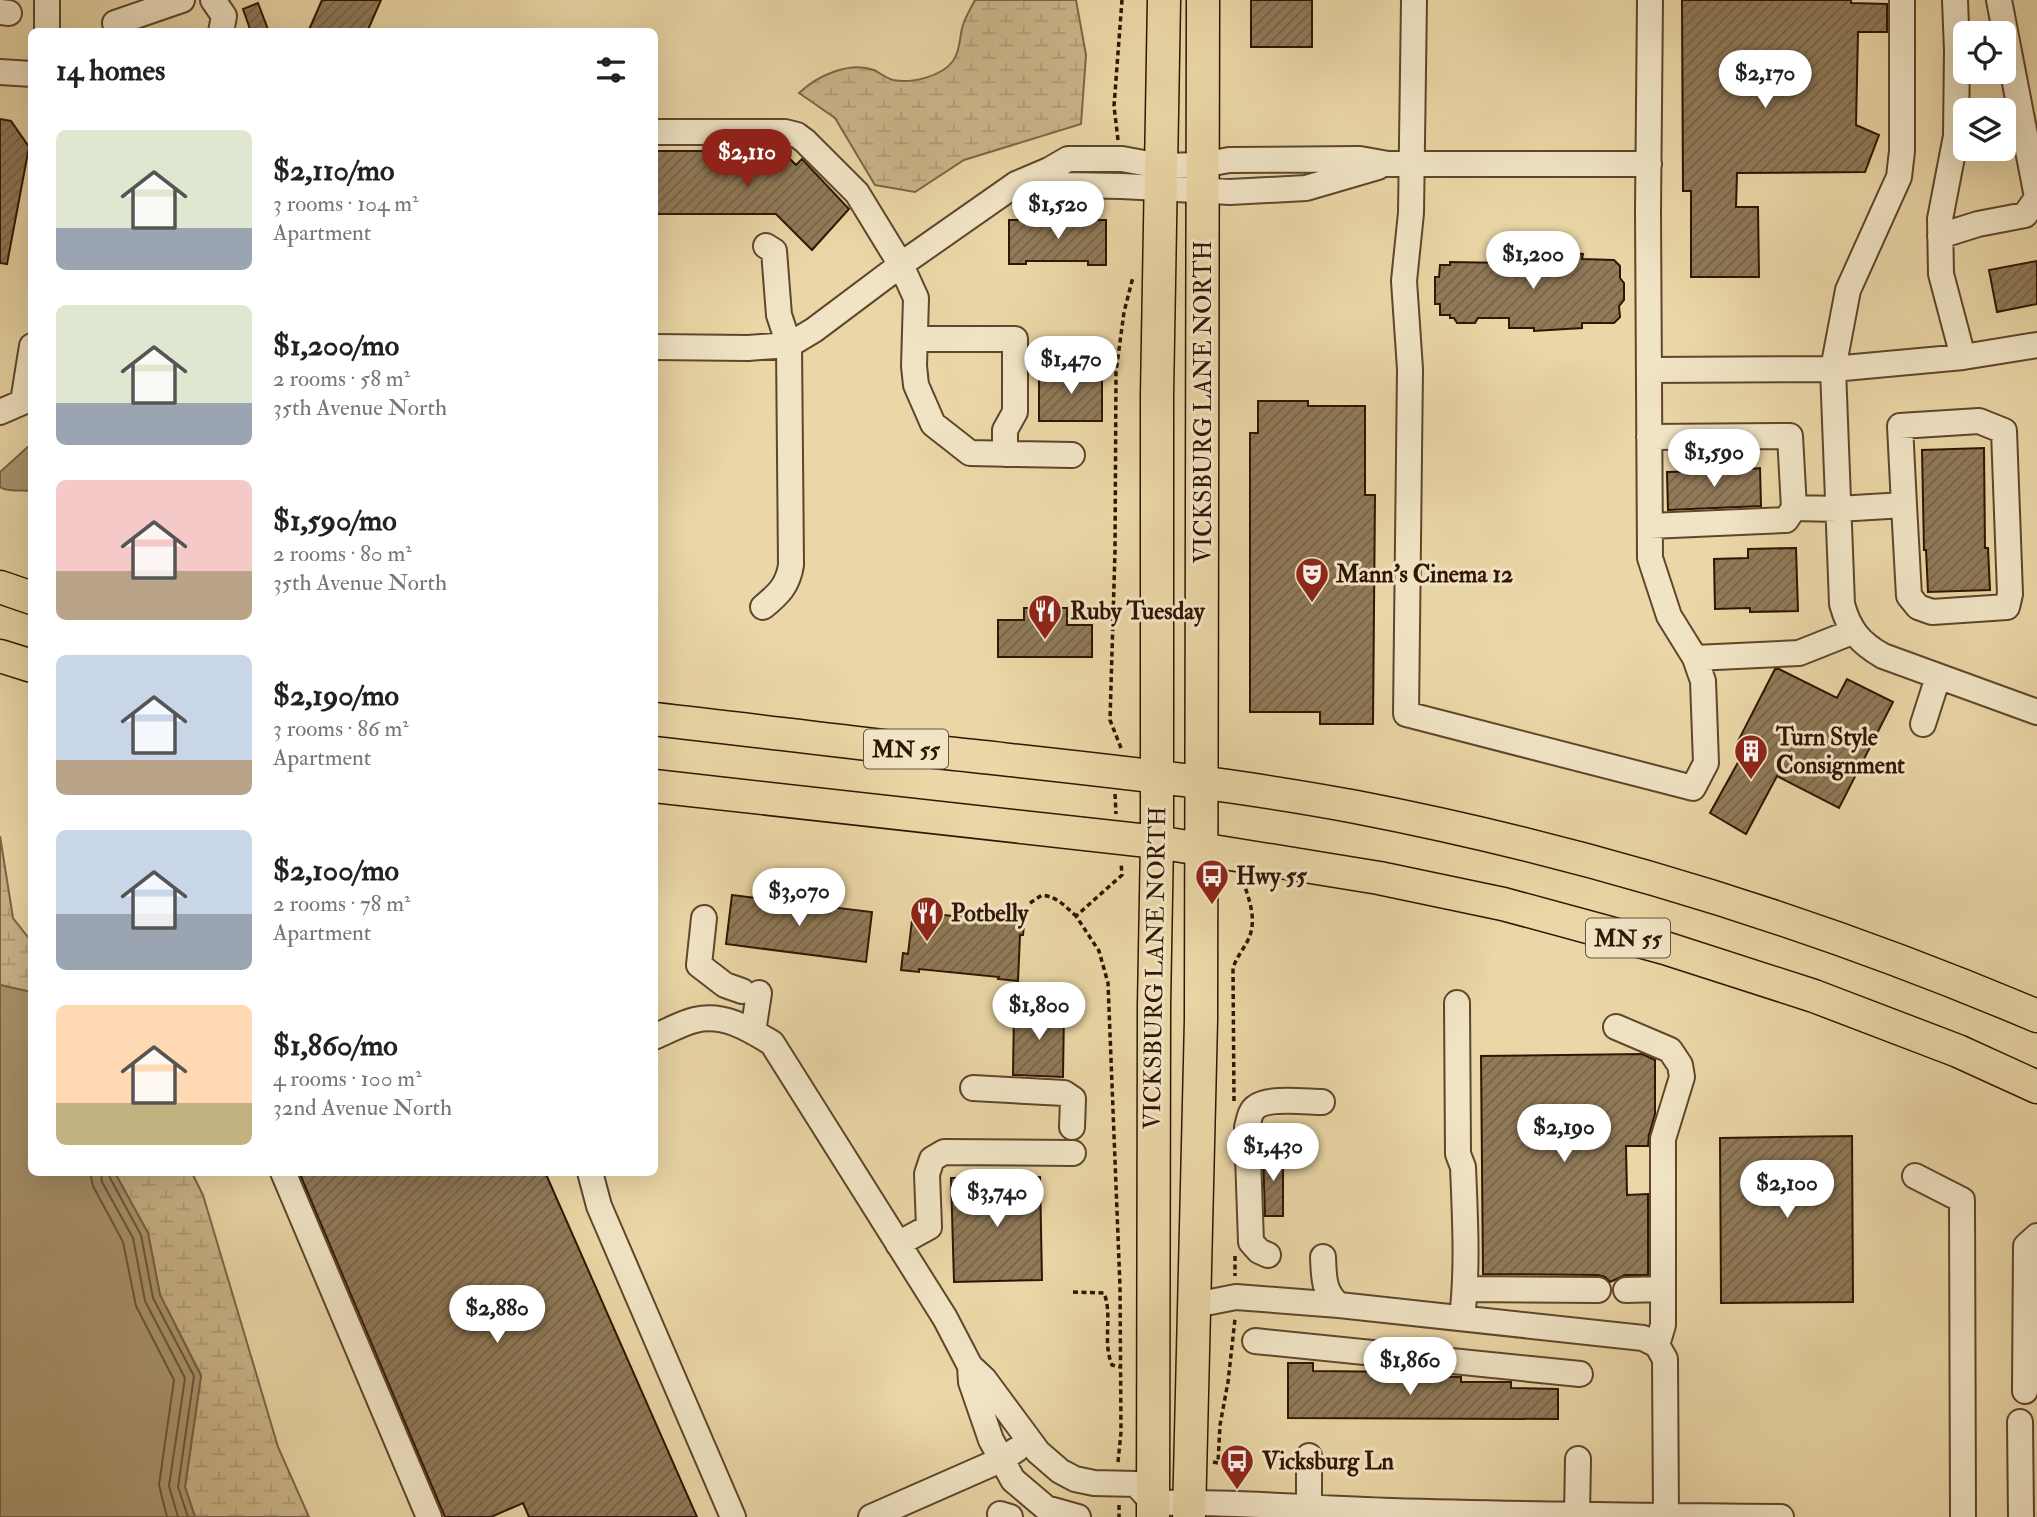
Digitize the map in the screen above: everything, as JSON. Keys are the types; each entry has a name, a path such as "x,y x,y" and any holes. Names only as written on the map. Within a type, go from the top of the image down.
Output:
{"main road":[{"name":"VICKSBURG LANE NORTH","path":"1152,1512 1159,178 1164,0"},
{"name":"VICKSBURG LANE NORTH","path":"1189,1510 1201,1020 1203,0"},
{"path":"0,587 28,597"},
{"path":"0,656 28,665"},
{"name":"MN 55","path":"658,719 1203,782 1355,807 1485,835 1685,888 1862,946 2037,1016"},
{"name":"MN 55","path":"658,786 1157,842 1379,878 1491,902 1665,948 1814,996 1958,1051 2037,1087"}],"street":[{"path":"47,0 47,28"},
{"path":"116,18 181,0"},
{"path":"213,0 224,16 222,28"},
{"path":"1413,0 1400,164 1411,213 1404,281 1410,369 1406,714 1693,788 1706,763 1703,681 1695,658 1669,616 1650,558 1650,0"},
{"path":"1902,0 1902,151 1899,177 1848,290 1833,369 1842,604 1852,632 1865,646 1883,656 2037,712"},
{"path":"1955,0 1956,136 1940,219 1940,236 1941,275 1963,357"},
{"path":"1940,236 1978,224 2025,215 2037,197 1999,0"},
{"path":"0,72 28,74"},
{"path":"658,132 785,132 797,135 857,193 901,265 916,298 916,385 933,424 970,453 1072,456"},
{"path":"658,347 748,348 789,345 814,330 1016,184 1068,159 1122,159 1159,178"},
{"path":"1049,170 1062,185 1122,186 1159,178 1202,177 1229,160 1360,159 1400,164 1649,164"},
{"path":"762,607 780,594 789,579 791,565 789,345 779,315 774,251 766,246"},
{"path":"915,339 1015,339 1015,412 1005,430 1005,454"},
{"path":"1649,370 1833,369 1963,357 2037,345"},
{"path":"0,412 23,402 28,371"},
{"path":"1979,421 2004,431 2010,594 2007,607 1932,612 1918,607 1909,596 1904,505 1900,426 1979,421"},
{"path":"1649,437 1790,436 1794,508 1786,520 1650,526"},
{"path":"1794,508 1838,509 1904,505"},
{"path":"1695,658 1799,653 1852,632"},
{"path":"1923,724 1938,677"},
{"path":"704,918 699,965 725,985 750,992 753,1032"},
{"path":"1457,1003 1458,1154 1463,1167 1466,1289 1462,1318"},
{"path":"658,1035 696,1019 737,1022 772,1043 945,1318 970,1366 984,1379 1038,1452 1060,1471 1075,1479 1094,1483 1118,1472 1136,1484 1152,1512 1308,1509 1464,1515 1781,1517"},
{"path":"1616,1027 1671,1050 1680,1065 1682,1077 1663,1139 1663,1325 1657,1345"},
{"path":"973,1088 1064,1093 1073,1098 1072,1126"},
{"path":"1268,1255 1259,1251 1251,1242 1247,1126 1250,1115 1255,1107 1267,1102 1322,1102"},
{"path":"898,1244 929,1227 927,1174 932,1159 944,1152 1073,1153"},
{"path":"285,1176 429,1517"},
{"path":"591,1176 599,1206 733,1517"},
{"path":"1915,1177 1962,1200 1963,1517"},
{"path":"2025,1391 2026,1246 2037,1236"},
{"path":"1323,1257 1325,1287 1339,1305"},
{"path":"1466,1289 1598,1290"},
{"path":"1626,1290 1663,1289"},
{"path":"1195,1305 1236,1297 1339,1305 1643,1338 1657,1345 1665,1359 1679,1516"},
{"path":"1255,1341 1580,1374"},
{"path":"970,1366 971,1382 991,1440 1013,1480 1046,1508 1078,1517"},
{"path":"2020,1422 2021,1517"},
{"path":"878,1516 1003,1459 1030,1441"},
{"path":"1308,1457 1308,1509"},
{"path":"1577,1515 1578,1459"}],"path":[{"path":"1122,0 1114,106 1122,159"},
{"path":"1076,916 1122,875 1115,796 1121,772 1121,746 1113,733 1110,720 1116,372 1124,312 1135,271"},
{"path":"1234,1102 1233,968 1237,956 1248,940 1252,920 1243,881"},
{"path":"1030,903 1042,895 1051,897 1076,916 1099,951 1108,983 1120,1287 1119,1517"},
{"path":"1190,1462 1218,1462 1220,1424 1230,1370 1236,1297 1235,1255"},
{"path":"1073,1292 1104,1293 1107,1304 1106,1340 1109,1357 1112,1365 1120,1367"},
{"path":"1118,1472 1154,1462"}],"green space":[{"path":"975,0 1076,0 1086,55 1081,124 964,160 915,192 875,185 835,118 799,93 824,76 854,67 874,70 890,79 901,81 926,78 942,71 956,57 963,25"},
{"path":"0,836 13,918 28,937 28,991 0,985"},
{"path":"117,1176 194,1176 203,1195 278,1447 309,1517 195,1517 185,1487 201,1375 160,1295 148,1233"}],"water":[{"path":"28,447 28,491 0,487 0,472"},
{"path":"0,985 28,991 28,1176 117,1176 148,1233 160,1295 201,1376 185,1487 195,1517 0,1517"}],"building":[{"path":"322,0 381,0 369,28 310,28"},
{"path":"1251,0 1312,0 1312,47 1251,47"},
{"path":"1682,0 1851,0 1851,3 1887,4 1887,32 1858,32 1856,125 1879,135 1865,172 1737,173 1736,207 1758,207 1759,277 1691,277 1691,191 1683,191"},
{"path":"258,3 267,28 250,28 243,9"},
{"path":"0,119 11,121 28,146 28,152 7,264 0,263"},
{"path":"658,151 782,151 796,165 802,159 849,209 812,250 776,214 658,214"},
{"path":"1009,220 1106,220 1106,265 1088,265 1088,261 1026,261 1026,264 1009,264"},
{"path":"1532,251 1583,254 1582,259 1614,260 1620,266 1620,278 1624,283 1624,300 1619,306 1620,317 1614,323 1582,323 1582,328 1534,331 1534,328 1509,328 1509,318 1478,318 1475,323 1457,323 1450,315 1440,315 1440,304 1435,304 1435,277 1439,277 1440,265 1450,265 1450,262 1509,263 1509,256 1532,256"},
{"path":"2037,261 2037,304 1997,312 1989,270"},
{"path":"1061,366 1082,366 1082,373 1102,373 1102,421 1039,421 1039,373 1061,373"},
{"name":"Mann's Cinema 12","path":"1258,401 1308,401 1308,406 1365,406 1365,495 1375,495 1373,724 1320,724 1320,712 1250,712 1250,433 1258,433"},
{"path":"1984,448 1985,548 1988,548 1990,590 1928,592 1924,550 1922,450"},
{"path":"1750,466 1750,469 1760,468 1761,506 1668,510 1667,472 1736,470 1735,467"},
{"path":"1796,548 1798,611 1750,612 1750,608 1715,609 1714,559 1748,558 1748,549"},
{"name":"Ruby Tuesday","path":"1024,608 1067,608 1067,625 1092,625 1092,657 998,657 998,620 1024,620"},
{"path":"1775,669 1837,698 1847,679 1893,702 1839,808 1777,776 1746,834 1710,813 1746,748 1737,743"},
{"path":"732,895 872,912 866,962 726,944"},
{"path":"913,912 984,919 984,916 1006,918 1006,913 1025,915 1023,935 1020,935 1018,981 919,969 919,972 901,970 903,953 908,954"},
{"path":"1014,1008 1064,1009 1063,1077 1013,1075"},
{"path":"1642,1054 1655,1060 1655,1114 1648,1146 1626,1146 1627,1195 1648,1194 1648,1275 1625,1275 1610,1282 1598,1275 1483,1274 1481,1056"},
{"path":"1852,1136 1853,1302 1721,1303 1720,1138"},
{"path":"1263,1151 1283,1151 1283,1216 1265,1216"},
{"path":"301,1176 547,1176 697,1517 529,1517 523,1503 491,1517 445,1517"},
{"path":"1040,1177 1042,1280 954,1282 951,1178"},
{"path":"1288,1363 1313,1363 1313,1371 1412,1372 1412,1376 1461,1377 1461,1382 1511,1382 1511,1388 1558,1389 1558,1419 1288,1418"}],"place":[{"name":"Mann's Cinema 12","path":"1312,604"},
{"name":"Ruby Tuesday","path":"1045,641"},
{"name":"Turn Style Consignment","path":"1751,781"},
{"name":"Hwy 55","path":"1212,906"},
{"name":"Potbelly","path":"927,943"},
{"name":"Vicksburg Ln","path":"1237,1491"}]}
